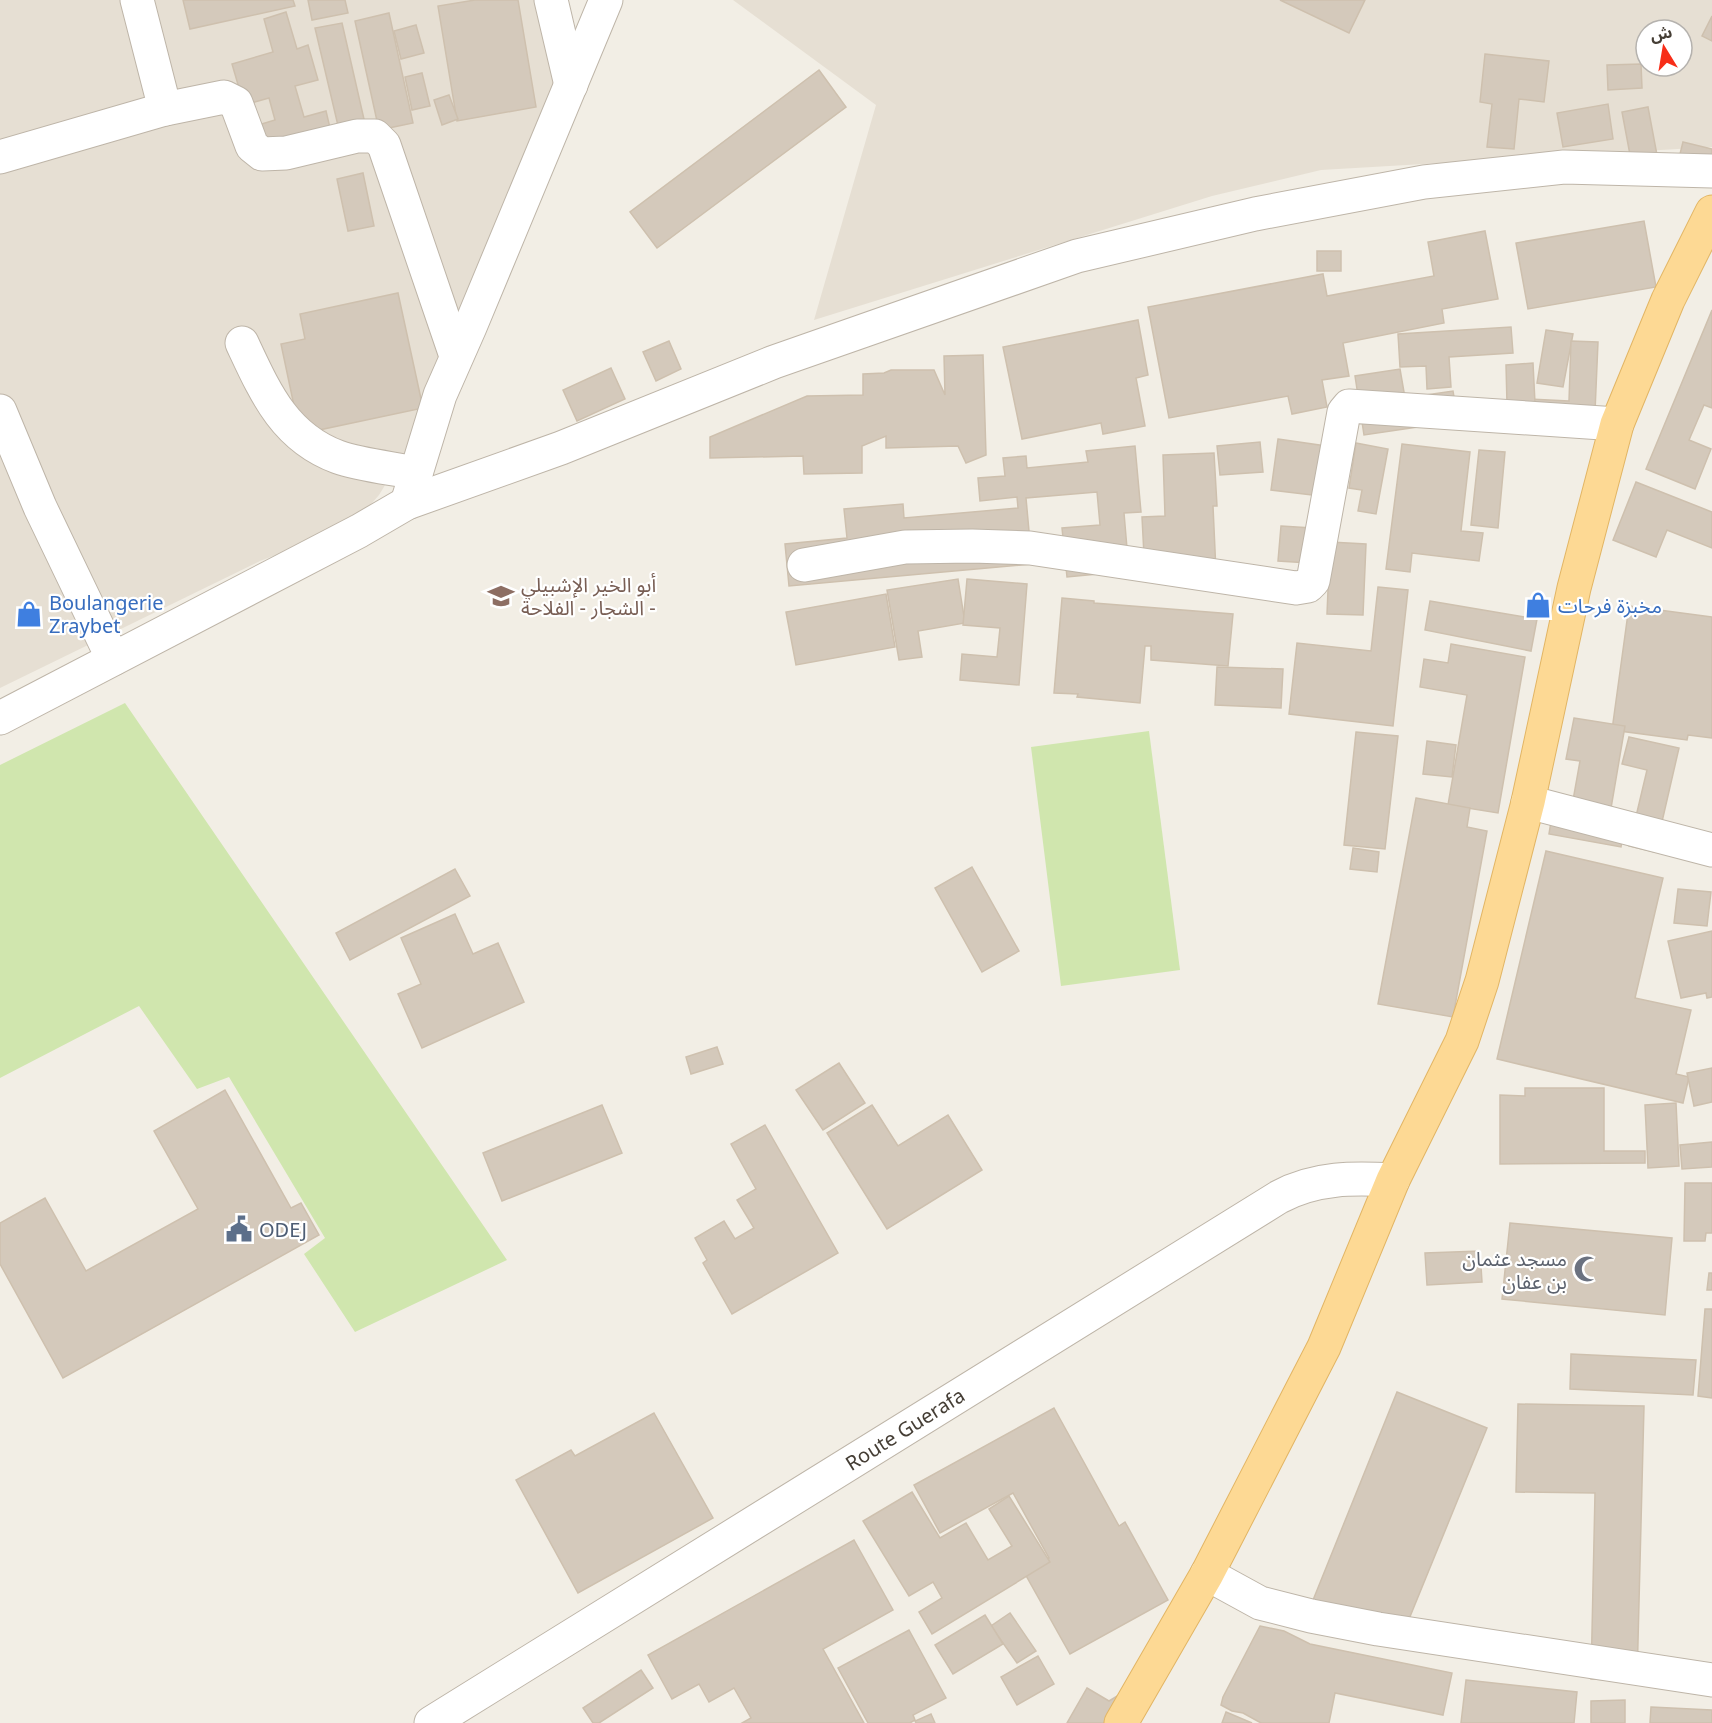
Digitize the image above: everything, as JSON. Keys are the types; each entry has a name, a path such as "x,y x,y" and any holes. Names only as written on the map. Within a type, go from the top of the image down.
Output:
{"main road":[{"path":"1121,1723 1206,1574 1324,1347 1393,1180 1462,1041 1482,981 1528,802 1574,588 1617,424 1668,300 1712,212"}],"street":[{"path":"137,0 165,109"},
{"path":"551,0 571,85"},
{"path":"411,488 440,395 606,0"},
{"path":"0,157 165,109 224,97 236,104 252,146 262,154 286,153 357,136 375,136 384,145 456,356"},
{"path":"0,718 359,531 411,488 561,447 774,362 1077,256 1255,214 1424,182 1564,167 1712,171"},
{"path":"242,344 267,395 286,423 310,445 411,488"},
{"path":"804,565 905,547 1030,548 1304,587 1313,581 1344,412 1349,406 1617,424"},
{"path":"0,411 40,507 114,659"},
{"path":"1528,802 1712,850"},
{"name":"Route Guerafa","path":"431,1723 1290,1191 1319,1182 1347,1178 1393,1180"},
{"path":"1206,1574 1260,1603 1311,1617 1712,1680"}],"shaded area":[{"path":"0,0 539,0 559,92 415,436 379,495 352,526 260,561 0,688"},
{"path":"733,0 1712,0 1712,147 1321,170 1212,196 814,320 876,105"}],"green space":[{"path":"125,703 507,1260 355,1332 304,1254 325,1238 229,1077 197,1089 139,1006 0,1078 0,765"},
{"path":"1149,731 1180,970 1061,986 1031,747"}],"building":[{"path":"183,0 293,0 295,6 190,29"},
{"path":"308,0 345,0 348,13 312,20"},
{"path":"475,0 518,0 536,107 457,121 438,6"},
{"path":"1280,0 1365,0 1349,33"},
{"path":"286,12 297,49 308,45 318,80 295,86 304,117 326,111 330,128 261,148 255,126 275,120 269,98 244,105 232,64 273,52 264,19"},
{"path":"389,13 413,123 379,130 355,21"},
{"path":"1712,16 1712,41 1702,36"},
{"path":"342,23 366,128 340,134 315,28"},
{"path":"416,25 424,53 401,59 394,31"},
{"path":"1485,54 1549,61 1544,102 1519,99 1514,149 1487,147 1492,104 1480,102"},
{"path":"1634,64 1634,78 1642,78 1642,88 1608,90 1607,65"},
{"path":"819,70 846,107 657,248 630,212"},
{"path":"422,73 430,106 412,110 405,77"},
{"path":"449,95 458,119 442,125 434,100"},
{"path":"1608,104 1613,139 1563,147 1557,113"},
{"path":"1648,107 1657,155 1631,160 1622,112"},
{"path":"1683,142 1712,149 1712,178 1676,170"},
{"path":"363,173 374,226 348,231 337,179"},
{"path":"1644,221 1656,287 1528,309 1516,243"},
{"path":"1485,231 1498,299 1442,309 1444,323 1343,343 1349,376 1322,380 1327,407 1292,414 1288,396 1169,418 1148,307 1323,274 1327,296 1434,276 1428,242"},
{"path":"1317,251 1341,251 1341,271 1317,271"},
{"path":"398,293 423,408 300,434 281,344 305,339 300,314"},
{"path":"1712,310 1712,408 1704,405 1689,440 1711,449 1695,489 1646,469"},
{"path":"1138,320 1148,375 1136,378 1145,426 1103,434 1101,423 1022,439 1003,347"},
{"path":"1511,327 1513,353 1449,357 1451,387 1427,389 1426,366 1400,367 1398,334"},
{"path":"1546,330 1573,334 1563,387 1537,383"},
{"path":"669,341 681,369 656,381 643,352"},
{"path":"1571,341 1598,342 1594,435 1529,433 1530,399 1569,401"},
{"path":"983,355 986,455 966,463 958,446 886,448 886,436 862,446 862,473 804,474 803,456 710,458 710,437 807,396 863,395 863,374 884,373 891,370 934,370 945,395 944,356"},
{"path":"1533,363 1535,403 1507,404 1506,365"},
{"path":"611,368 625,399 577,421 563,390"},
{"path":"1400,369 1405,398 1453,391 1458,421 1364,435 1355,376"},
{"path":"1278,439 1326,446 1320,496 1271,490"},
{"path":"1260,442 1263,472 1220,475 1217,446"},
{"path":"1356,443 1388,449 1376,514 1358,511 1362,490 1349,488"},
{"path":"1402,444 1470,452 1461,531 1483,533 1479,561 1412,553 1410,572 1386,569"},
{"path":"1135,446 1141,512 1124,513 1128,560 1098,574 1067,577 1062,528 1100,525 1097,492 1026,498 1032,564 789,586 785,544 847,538 844,509 903,504 904,518 1018,508 1017,497 980,501 978,478 1005,476 1003,458 1026,456 1027,468 1088,462 1086,451"},
{"path":"1479,450 1505,452 1498,528 1471,525"},
{"path":"1214,453 1217,506 1213,506 1216,572 1145,575 1142,517 1165,516 1163,455"},
{"path":"1636,482 1712,512 1712,548 1667,530 1656,557 1613,540"},
{"path":"1281,526 1312,528 1309,563 1278,561"},
{"path":"1330,542 1366,544 1363,615 1327,614"},
{"path":"958,579 965,623 918,631 922,657 899,660 887,590"},
{"path":"967,579 1027,584 1019,685 960,680 962,654 997,657 1000,628 963,625"},
{"path":"1378,587 1408,590 1393,726 1289,714 1297,643 1371,651"},
{"path":"886,594 895,647 796,665 786,612"},
{"path":"1062,598 1094,601 1094,603 1233,614 1228,666 1151,660 1151,646 1145,646 1140,703 1054,693"},
{"path":"1430,601 1537,619 1531,651 1425,630"},
{"path":"1629,606 1712,617 1712,738 1688,735 1687,740 1612,730"},
{"path":"1451,644 1525,657 1498,813 1448,805 1467,695 1420,687 1424,659 1448,663"},
{"path":"1217,667 1283,669 1281,708 1215,705"},
{"path":"1574,718 1625,726 1610,814 1626,817 1621,847 1549,834 1554,803 1572,806 1580,761 1566,759"},
{"path":"1356,732 1398,736 1385,849 1344,845"},
{"path":"1629,737 1679,748 1655,852 1629,846 1647,770 1622,764"},
{"path":"1427,741 1456,745 1452,777 1423,774"},
{"path":"1416,798 1470,808 1467,827 1487,831 1453,1017 1378,1004"},
{"path":"1353,848 1379,852 1377,872 1350,869"},
{"path":"1546,851 1663,878 1635,998 1691,1010 1676,1074 1689,1077 1683,1103 1497,1059"},
{"path":"972,867 1019,951 982,972 935,888"},
{"path":"455,869 470,896 350,960 336,933"},
{"path":"1678,889 1711,892 1707,926 1674,923"},
{"path":"455,914 473,954 498,943 524,1002 422,1048 398,994 421,984 401,938"},
{"path":"1712,931 1712,997 1707,998 1706,993 1681,998 1668,941"},
{"path":"717,1047 723,1064 691,1074 686,1057"},
{"path":"839,1063 865,1103 823,1130 796,1090"},
{"path":"1712,1068 1712,1102 1694,1106 1687,1073"},
{"path":"1525,1088 1604,1088 1604,1151 1645,1151 1645,1163 1500,1164 1500,1095 1525,1096"},
{"name":"ODEJ","path":"225,1090 291,1208 301,1203 319,1235 63,1378 0,1264 0,1223 45,1198 86,1271 198,1209 154,1131"},
{"path":"1676,1103 1679,1166 1648,1168 1645,1105"},
{"path":"602,1105 622,1153 502,1201 483,1153"},
{"path":"872,1105 898,1146 948,1115 982,1170 887,1229 827,1133"},
{"path":"765,1125 838,1253 732,1314 703,1263 707,1260 695,1238 724,1221 735,1239 754,1228 737,1200 756,1189 731,1144"},
{"path":"1712,1142 1712,1167 1682,1169 1680,1145"},
{"path":"1685,1183 1712,1183 1712,1233 1706,1233 1705,1241 1684,1241"},
{"name":"مسجد عثمان بن عفان","path":"1510,1223 1672,1238 1665,1315 1502,1299"},
{"path":"1480,1251 1482,1282 1427,1285 1425,1253"},
{"path":"1709,1273 1712,1273 1712,1290 1707,1290"},
{"path":"1705,1309 1712,1309 1712,1398 1698,1396"},
{"path":"1571,1354 1696,1360 1693,1395 1570,1389"},
{"path":"1397,1392 1487,1428 1398,1646 1309,1610"},
{"path":"1518,1404 1644,1406 1637,1681 1591,1679 1595,1493 1516,1492"},
{"path":"1054,1408 1119,1526 1125,1522 1168,1600 1070,1654 1024,1572 1049,1558 1013,1493 940,1533 914,1485"},
{"path":"654,1413 713,1518 578,1593 516,1480 571,1450 575,1456"},
{"path":"912,1492 940,1538 966,1523 988,1560 1012,1546 989,1509 1009,1496 1050,1562 932,1634 919,1612 942,1598 933,1582 909,1596 863,1521"},
{"path":"854,1540 893,1610 823,1649 864,1723 742,1723 751,1718 734,1688 709,1702 699,1684 672,1699 648,1655"},
{"path":"1010,1613 1036,1651 1017,1663 991,1626"},
{"path":"985,1615 1003,1644 953,1674 935,1645"},
{"path":"1260,1626 1284,1631 1310,1644 1452,1673 1443,1715 1335,1693 1329,1723 1261,1723 1243,1713 1232,1711 1221,1705 1223,1697"},
{"path":"909,1630 946,1698 913,1715 915,1720 910,1723 868,1723 838,1668"},
{"path":"1038,1656 1054,1684 1017,1705 1001,1677"},
{"path":"641,1670 653,1688 599,1723 593,1723 583,1708"},
{"path":"1466,1680 1577,1692 1574,1723 1461,1723"},
{"path":"1087,1688 1109,1701 1117,1696 1140,1709 1131,1723 1067,1723"},
{"path":"1625,1700 1625,1723 1591,1723 1591,1701"},
{"path":"1651,1707 1712,1710 1712,1723 1650,1723"},
{"path":"1226,1712 1252,1723 1222,1723"},
{"path":"931,1714 935,1723 916,1723 915,1721"}],"place":[{"name":"أبو الخير الإشبيلي الشجار - الفلاحة -","path":"501,596"},
{"name":"مخبزة فرحات","path":"1538,605"},
{"name":"Boulangerie Zraybet","path":"29,614"},
{"name":"ODEJ","path":"239,1229"},
{"name":"مسجد عثمان بن عفان","path":"1587,1269"}]}
